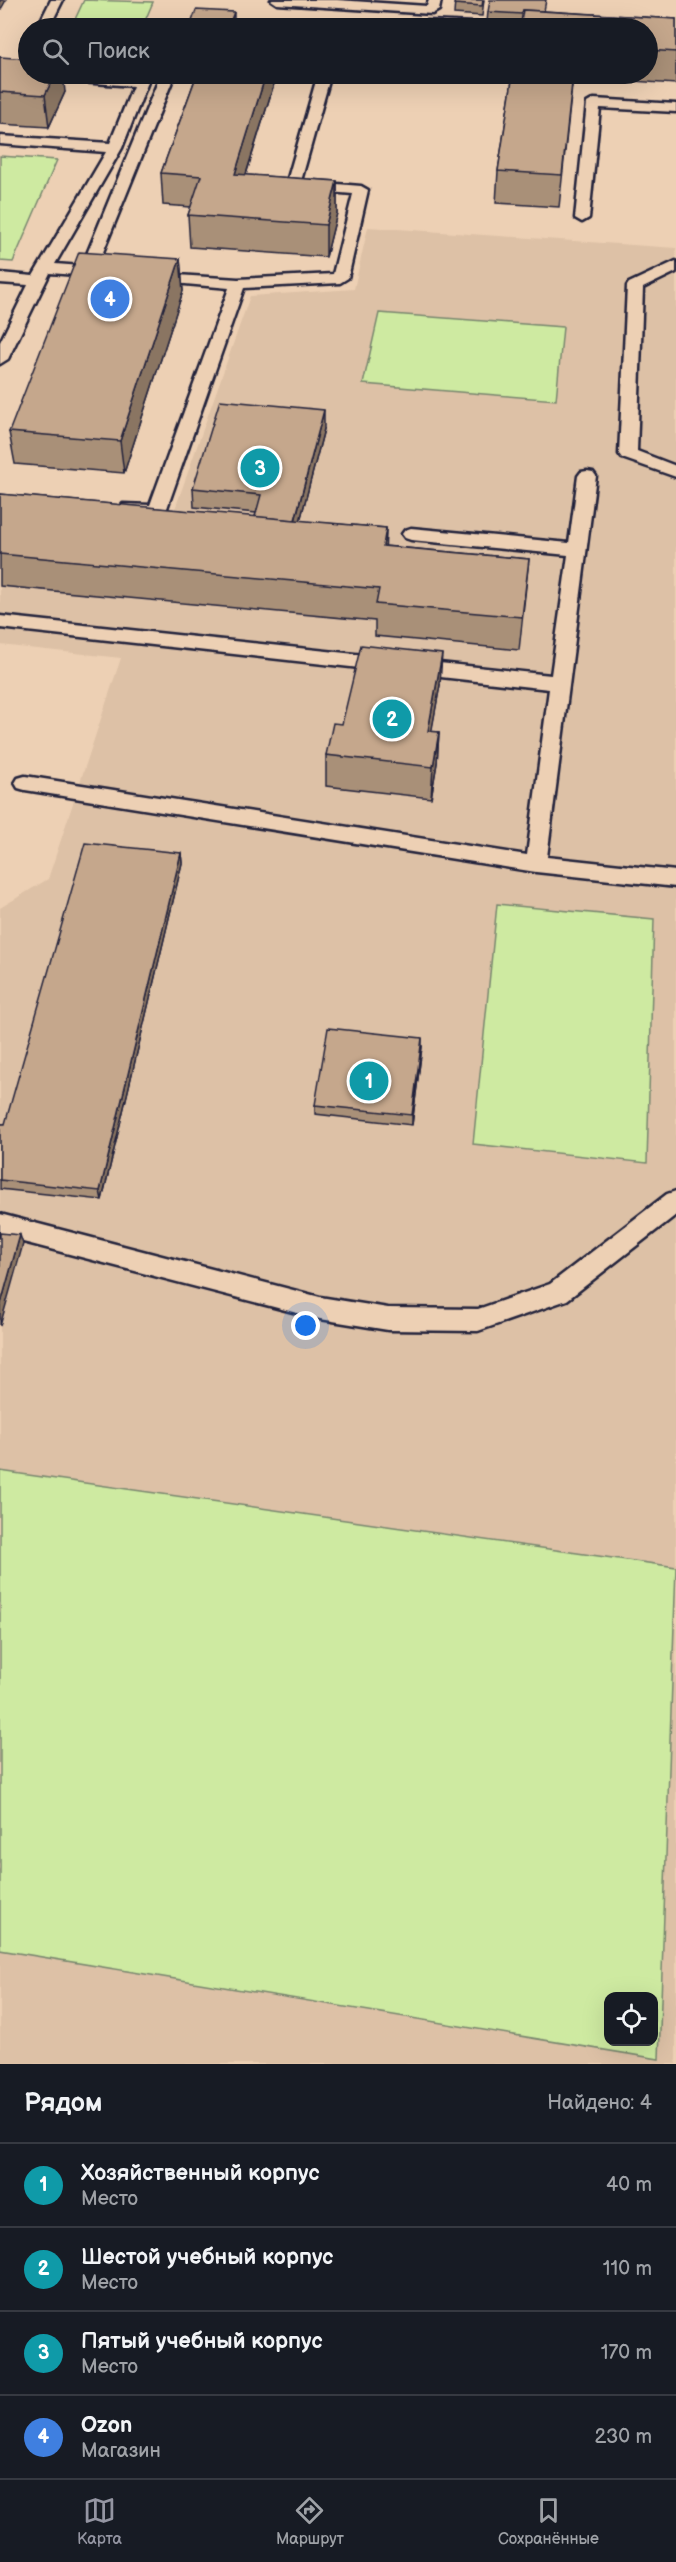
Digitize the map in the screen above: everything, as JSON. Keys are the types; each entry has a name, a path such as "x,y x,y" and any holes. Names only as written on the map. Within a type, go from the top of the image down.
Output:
{"lane":[{"path":"48,18 57,0"},
{"path":"277,0 432,10 435,0"},
{"path":"0,359 42,274 115,148 140,84"},
{"path":"88,271 164,84"},
{"path":"134,275 238,284 340,278 361,190 293,185 321,84"},
{"path":"582,218 594,103 676,108"},
{"path":"0,140 115,148"},
{"path":"676,266 635,286 628,454 676,472"},
{"path":"0,278 88,271 111,273"},
{"path":"112,506 157,511 238,284"},
{"path":"536,864 587,476"},
{"path":"411,534 578,550"},
{"path":"0,622 560,683"},
{"path":"26,783 536,864 676,879"},
{"path":"0,1225 320,1308 388,1319 478,1320 558,1292 676,1202"}],"shaded area":[{"path":"368,227 676,248 676,2064 0,2064 0,908 48,879 121,658 0,645 0,509 169,526 250,296 354,289"}],"green space":[{"path":"84,0 153,2 146,18 76,18"},
{"path":"0,156 57,160 13,262 0,261"},
{"path":"379,313 563,327 556,400 363,384"},
{"path":"497,904 654,919 647,1163 473,1144"},
{"path":"0,1471 676,1567 659,2059 0,1950"}],"building":[{"path":"455,0 483,0 482,6 454,4"},
{"path":"490,0 546,0 544,11 523,10 522,14 488,12"},
{"path":"196,10 234,12 232,18 193,18"},
{"path":"523,10 676,19 676,52 658,51 658,18 522,18"},
{"path":"0,57 18,58 18,84 50,84 45,95 0,92"},
{"path":"193,84 263,84 235,174 337,181 326,225 188,215 201,176 161,173"},
{"path":"511,84 572,84 562,175 498,171"},
{"path":"79,252 180,259 120,441 9,432"},
{"path":"220,400 324,410 295,520 255,517 261,495 193,488"},
{"path":"0,494 386,528 383,546 529,559 522,617 376,604 379,589 0,554"},
{"path":"361,645 442,654 428,731 439,732 433,767 326,755 333,723 342,724"},
{"path":"85,843 181,853 100,1191 0,1180 0,1124 5,1124"},
{"path":"328,1028 422,1038 412,1115 315,1105"},
{"path":"0,1233 20,1235 0,1307"}],"place":[{"name":"Ozon","path":"110,299"},
{"name":"Пятый учебный корпус","path":"260,468"},
{"name":"Шестой учебный корпус","path":"392,719"},
{"name":"Хозяйственный корпус","path":"369,1081"}]}
